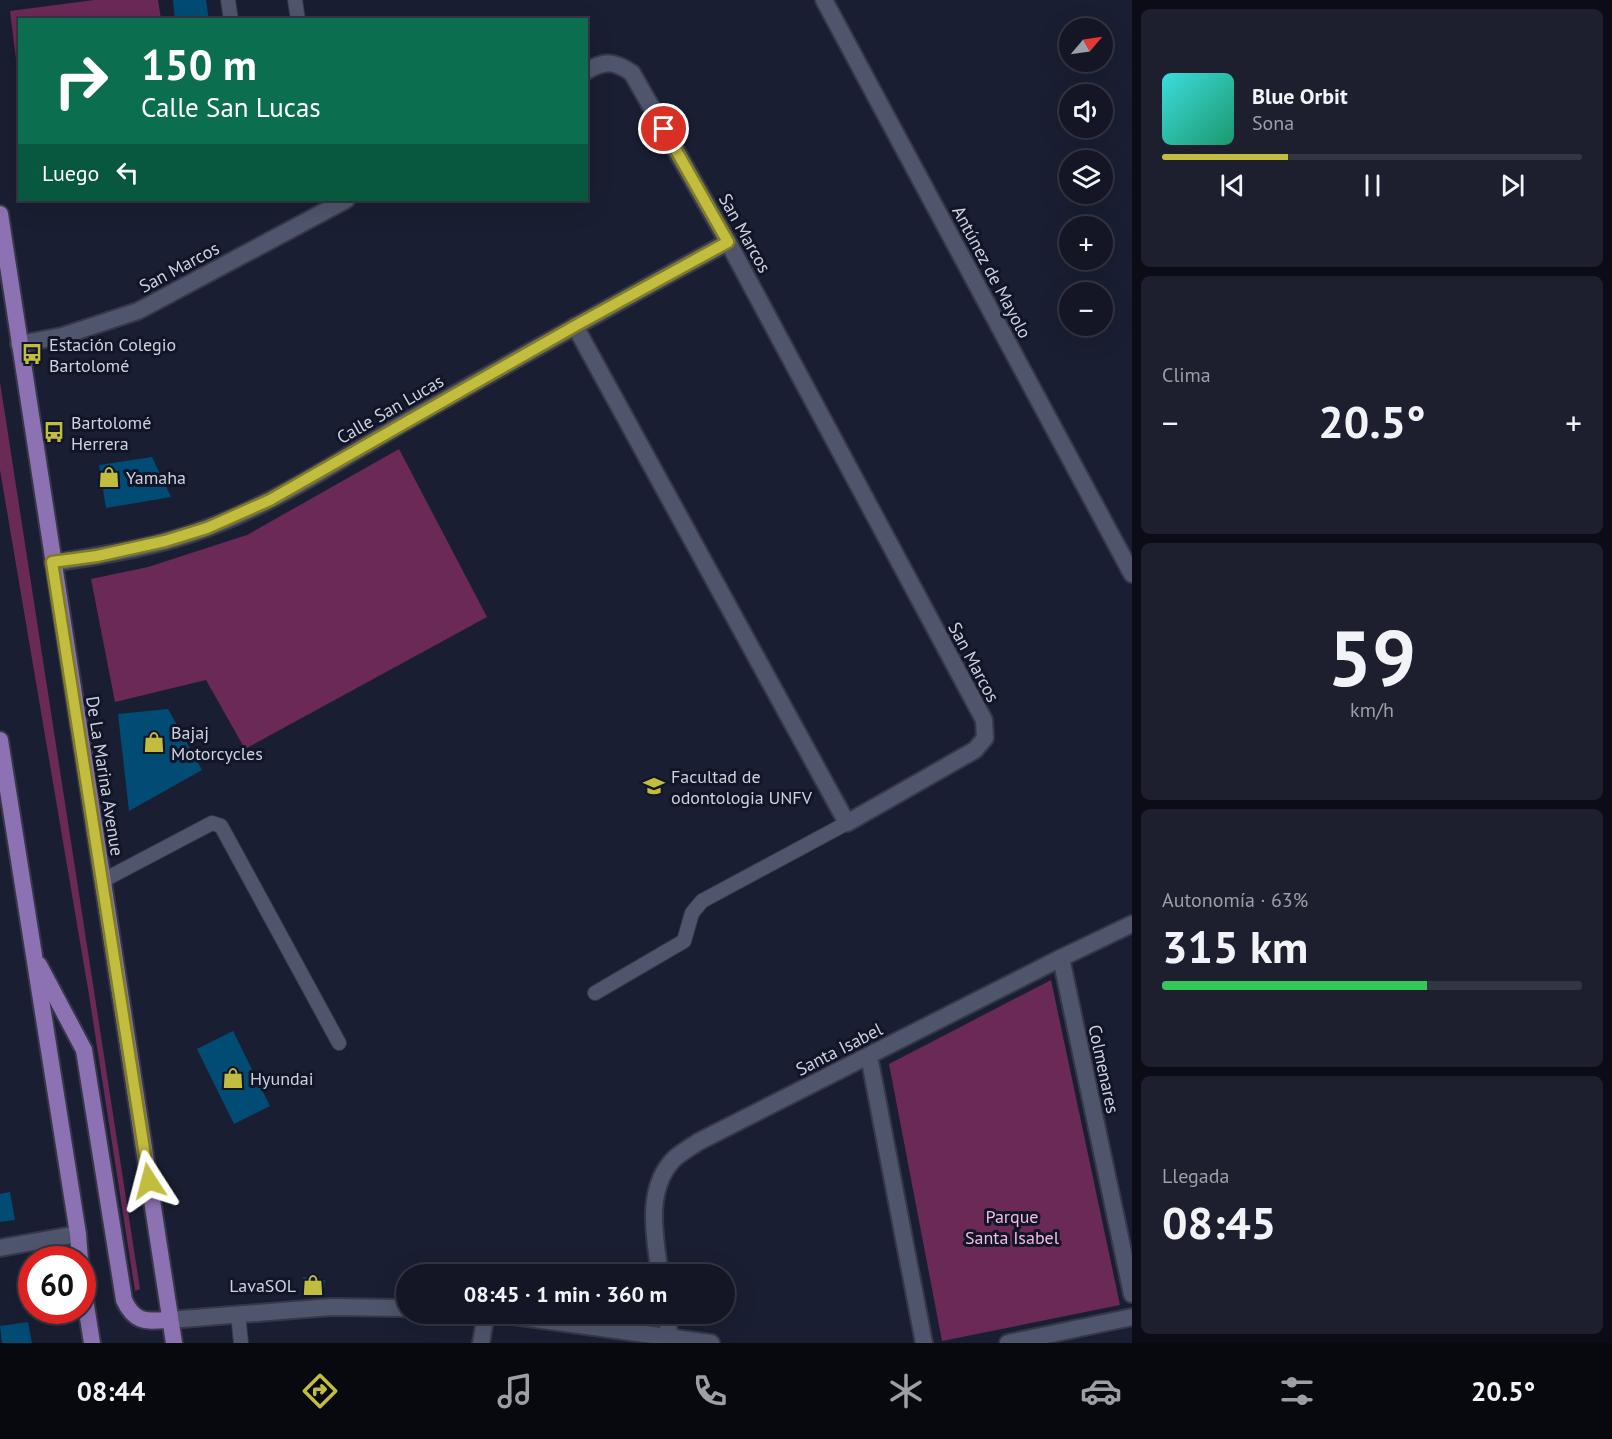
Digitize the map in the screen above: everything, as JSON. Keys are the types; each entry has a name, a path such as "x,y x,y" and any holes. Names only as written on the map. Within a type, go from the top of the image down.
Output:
{"main road":[{"name":"De La Marina Avenue","path":"0,214 174,1343"},
{"path":"0,740 4,796 33,954 79,1246"},
{"path":"33,954 84,1050 124,1300 131,1314 142,1320 170,1320"},
{"path":"89,1324 92,1343"}],"street":[{"name":"Antúnez de Mayolo","path":"825,0 1130,565"},
{"name":"San Marcos","path":"588,70 599,64 616,63 633,73 728,242 984,720 985,738 975,750 847,823"},
{"name":"San Marcos","path":"19,344 62,336 138,311 344,201"},
{"name":"Calle San Lucas","path":"52,562 97,556 153,544 207,528 270,500 575,326 728,242"},
{"path":"575,326 847,823"},
{"name":"Santa Isabel","path":"658,1264 654,1231 654,1201 661,1179 674,1159 698,1142 1132,924"},
{"name":"Colmenares","path":"1061,958 1132,1294"},
{"path":"869,1056 924,1343"},
{"path":"0,1248 78,1234"},
{"path":"170,1320 331,1307 396,1308"},
{"path":"1008,1343 1132,1317"},
{"path":"482,1343 485,1324"},
{"path":"564,1324 670,1340 711,1343"},
{"path":"668,1324 670,1340"}],"lane":[{"path":"228,0 231,18"},
{"path":"295,0 298,18"},
{"path":"102,881 212,823 221,826 339,1043"},
{"path":"595,993 684,941 693,913 702,901 847,823"},
{"path":"238,1314 241,1343"}],"green space":[{"path":"94,0 158,0 161,18 18,18 18,75 10,11"},
{"path":"0,382 140,1289 135,1291 89,995 0,470"},
{"path":"399,449 487,617 245,749 206,680 115,702 91,579 148,567 247,535"},
{"name":"Parque Santa Isabel","path":"1051,980 1120,1305 942,1341 889,1064"}],"building":[{"path":"173,0 206,0 209,18 175,18"},
{"path":"152,457 171,497 106,508 99,465"},
{"name":"Bajaj Motorcycles","path":"168,709 202,770 129,811 118,714"},
{"name":"Hyundai","path":"233,1031 270,1106 234,1124 197,1049"},
{"path":"10,1192 15,1220 0,1222 0,1194"},
{"name":"LavaSOL","path":"303,1277 325,1280 323,1293 302,1290"},
{"path":"28,1324 32,1343 2,1343 0,1326"}],"place":[{"name":"Estación Colegio Bartolomé","path":"32,354"},
{"name":"Bartolomé Herrera","path":"54,432"},
{"name":"Yamaha","path":"109,477"},
{"name":"Bajaj Motorcycles","path":"154,742"},
{"name":"Facultad de odontologia UNFV","path":"654,786"},
{"name":"Hyundai","path":"233,1078"},
{"name":"LavaSOL","path":"313,1285"}],"route":[{"path":"149,1181 52,562 97,556 165,541 207,528 270,500 575,326 728,242 664,129"}]}
